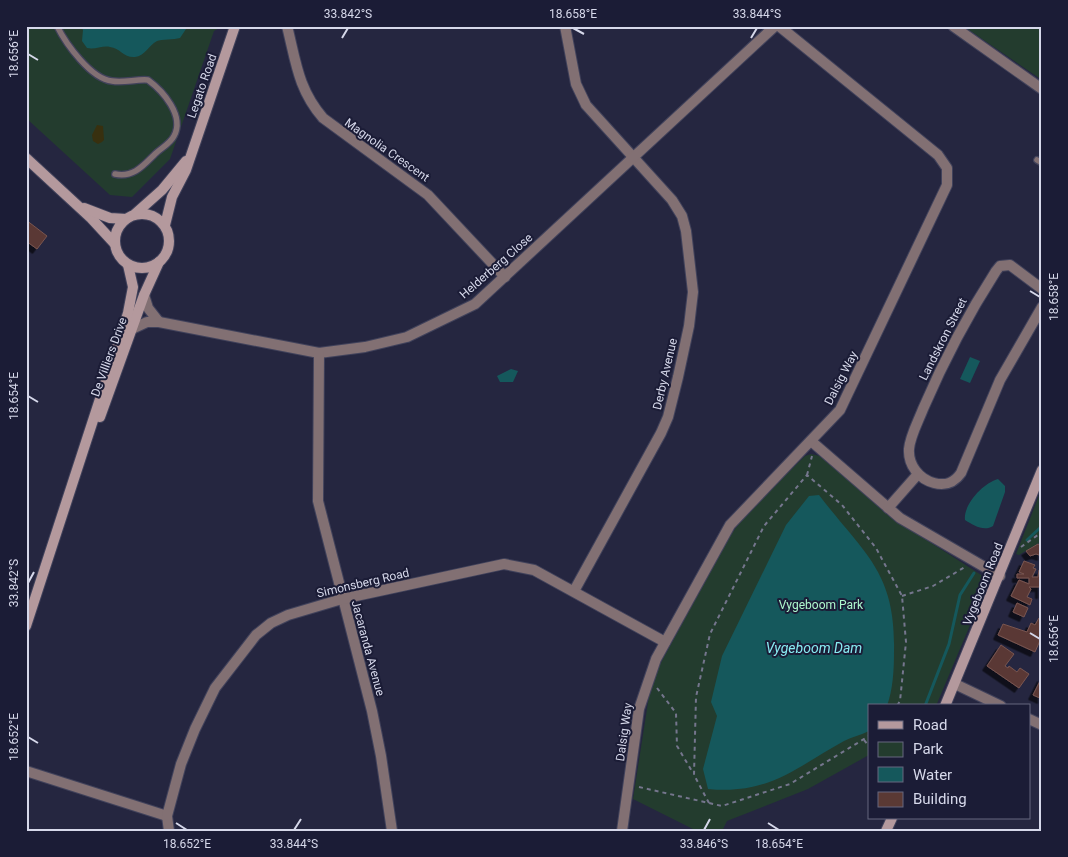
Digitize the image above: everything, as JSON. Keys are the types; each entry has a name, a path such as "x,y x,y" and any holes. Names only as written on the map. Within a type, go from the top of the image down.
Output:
{"street":[{"name":"Legato Road","path":"164,225 172,196 192,154 235,26"},
{"name":"Magnolia Crescent","path":"287,26 302,88 309,102 322,118 428,194 505,277"},
{"path":"565,26 579,94 586,105 634,157"},
{"name":"Helderberg Close","path":"132,329 147,322 158,322 319,353 365,347 407,337 475,304 777,26"},
{"name":"Dalsig Way","path":"622,831 639,709 648,676 665,642 730,525 813,442 831,422 845,401 945,190 948,173 945,163 938,155 777,26"},
{"path":"953,26 1042,88"},
{"name":"Legato Road","path":"130,217 162,190 192,154"},
{"name":"Derby Avenue","path":"574,591 664,425 678,377 689,326 693,292 692,272 682,216 672,200 634,157"},
{"path":"26,158 115,244 121,259 128,265 144,268 159,262 169,249 168,232 164,225 151,215 130,217 95,214 74,203"},
{"path":"115,244 119,226 130,217"},
{"name":"De Villiers Drive","path":"26,626 82,459 144,295 159,262"},
{"name":"De Villiers Drive","path":"82,459 84,446 132,299 133,287 128,265"},
{"name":"Landskron Street","path":"918,474 910,459 911,440 949,349 971,309 996,271 1000,266 1010,265 1042,289"},
{"path":"144,295 148,308 158,322"},
{"path":"888,508 918,474 928,480 942,484 952,482 961,473 1000,380 1042,307"},
{"name":"Jacaranda Avenue","path":"319,353 317,491 342,599 372,711 392,831"},
{"path":"813,442 888,508 921,530 1000,576"},
{"name":"Vygeboom Road","path":"946,704 956,684 1042,470"},
{"name":"Simonsberg Road","path":"166,816 181,764 195,728 216,688 238,656 256,635 276,620 342,599 504,564 534,570 665,642"},
{"path":"956,684 997,704"},
{"path":"1030,719 1042,725"},
{"path":"26,771 166,816 168,831"}],"lane":[{"path":"57,26 69,46 100,78 115,82 148,80 165,96 174,111 178,125 170,142 134,172 125,175 115,174"}],"path":[{"path":"694,776 696,697 710,634 764,526 807,475 813,442"},
{"path":"807,475 842,505 876,548 902,596 906,642 898,704"},
{"path":"1008,554 1025,546 1042,532"},
{"path":"902,596 933,586 961,572"},
{"path":"648,676 676,713 677,746 709,803"},
{"path":"629,785 722,806 790,784 868,737"},
{"path":"864,740 868,745"}],"green space":[{"path":"26,26 223,26 214,31 170,159 132,197 110,195 26,118"},
{"path":"963,26 1042,26 1042,80"},
{"name":"Vygeboom Park","path":"811,454 820,456 897,521 989,580 937,704 868,704 868,756 808,789 727,821 722,831 697,831 633,799 649,696 659,666 729,537 747,513 805,456"},
{"path":"1042,488 1042,541 1019,555 1016,554"}],"sand":[{"path":"97,125 103,126 104,140 98,144 93,141 92,135"}],"water":[{"path":"81,26 188,26 180,38 157,41 141,55 131,57 110,47 87,48 82,41 83,30"},
{"path":"970,357 980,361 970,383 960,379"},
{"path":"511,369 518,371 513,382 500,382 497,376"},
{"path":"998,479 1005,486 1005,492 993,526 982,528 965,520 967,508 975,495 986,485"},
{"name":"Vygeboom Dam","path":"819,495 863,549 883,582 893,624 894,659 892,686 888,704 868,704 868,731 844,741 796,770 765,784 748,788 729,790 708,789 703,769 717,716 711,702 722,656 786,525 809,496"}],"building":[{"path":"26,220 47,236 37,249 26,241"},
{"path":"1038,544 1042,546 1042,556 1036,554 1030,556 1026,551"},
{"path":"1024,561 1035,565 1033,568 1036,569 1032,577 1038,577 1039,570 1042,570 1042,594 1040,594 1040,587 1029,587 1031,589 1027,597 1032,599 1030,605 1011,596 1019,580 1029,584 1029,578 1017,578 1017,574 1024,574 1019,572"},
{"path":"1017,603 1028,608 1024,617 1013,612"},
{"path":"1039,618 1042,620 1042,636 1035,652 998,635 1003,624 1027,632 1031,623 1035,625"},
{"path":"1001,645 1014,654 1005,666 1008,668 1009,666 1017,672 1020,668 1029,674 1019,688 987,666"},
{"path":"1042,677 1042,699 1033,695"}],"waterway":[{"path":"1027,540 1042,526"},
{"path":"926,704 949,644 960,595 974,573"}]}
